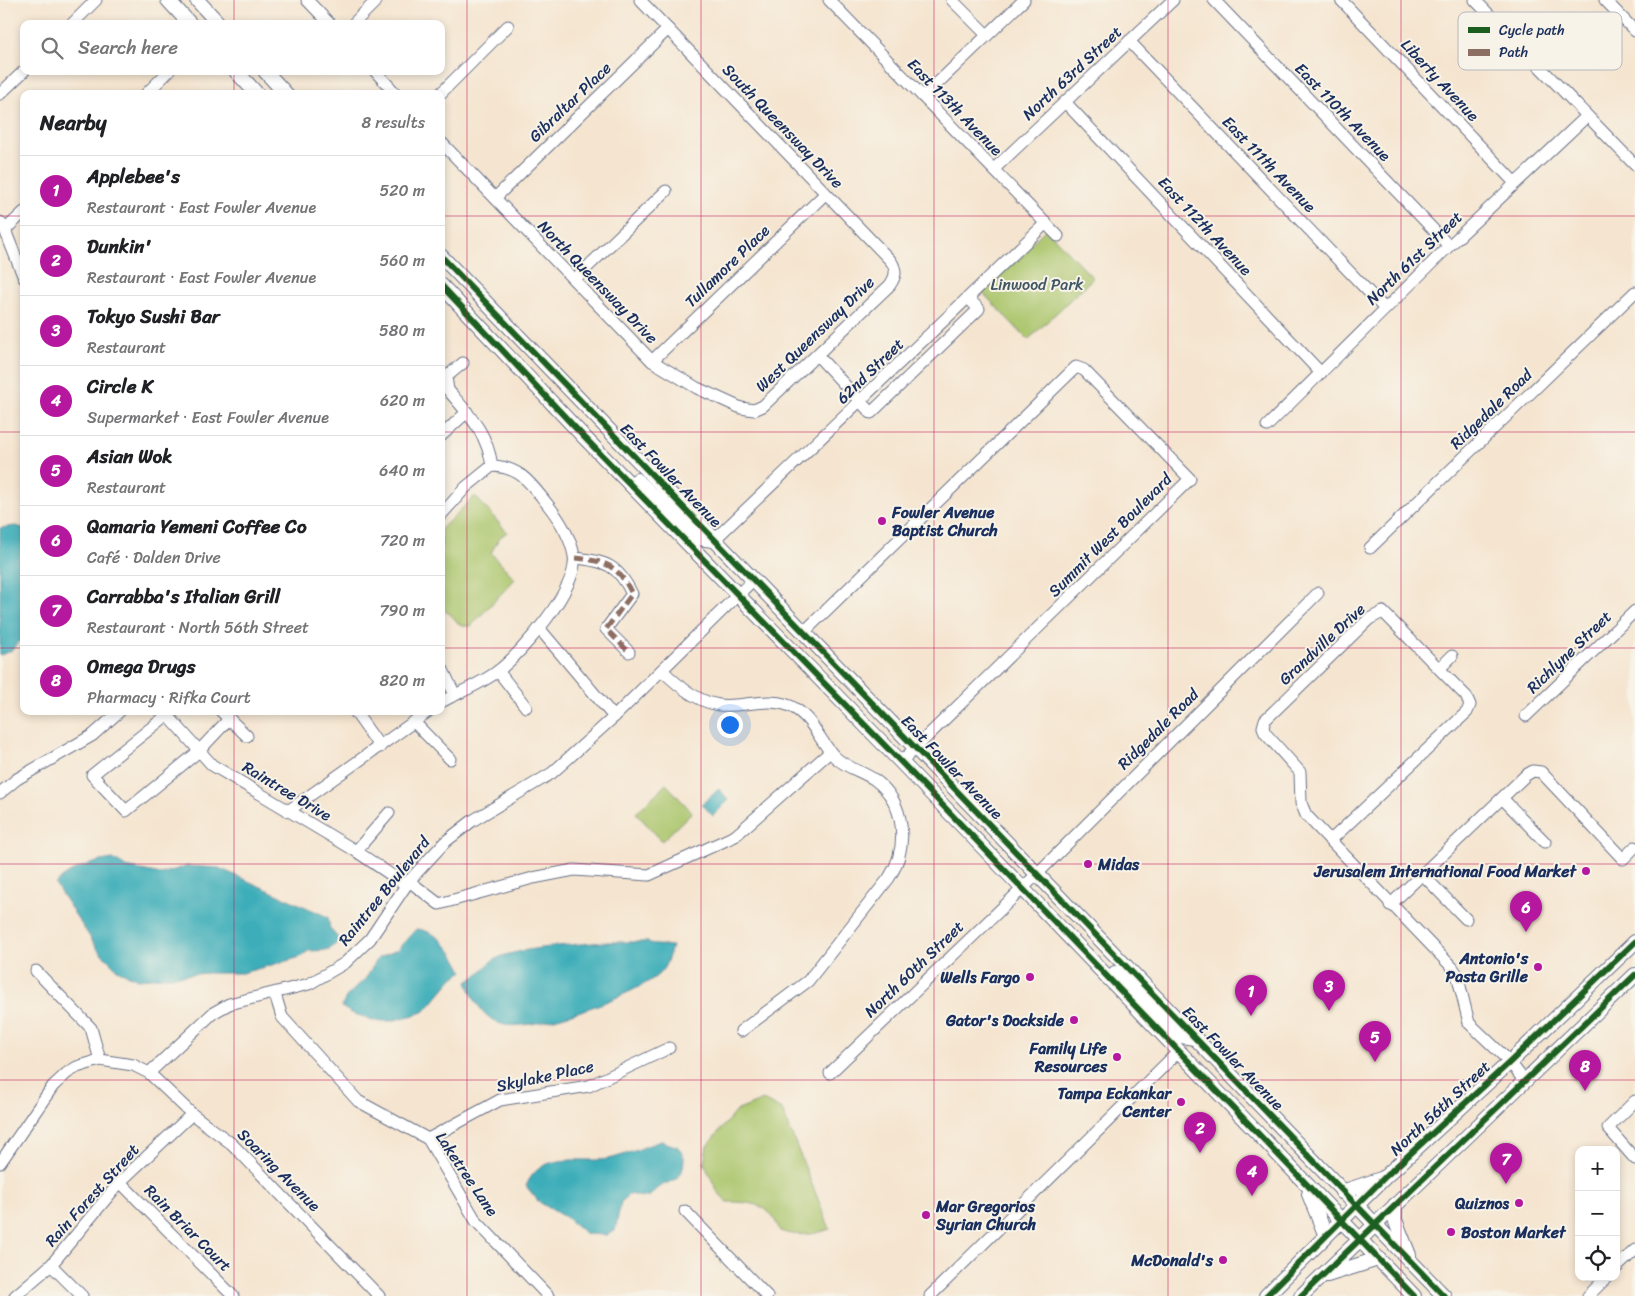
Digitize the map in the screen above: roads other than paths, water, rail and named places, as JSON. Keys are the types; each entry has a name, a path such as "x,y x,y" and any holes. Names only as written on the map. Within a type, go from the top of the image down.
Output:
{"main road":[{"path":"168,0 186,20"},
{"path":"197,0 215,20"},
{"path":"240,75 253,90"},
{"path":"269,75 282,90"},
{"name":"East Fowler Avenue","path":"445,260 1444,1296"},
{"name":"East Fowler Avenue","path":"445,289 584,437 901,762 1302,1182 1414,1296"},
{"path":"584,437 653,493 697,538 714,540"},
{"name":"North 56th Street","path":"1266,1296 1386,1176 1510,1062 1635,942"},
{"path":"1097,966 1106,966 1180,1036 1194,1038"},
{"path":"1301,1296 1635,975"},
{"path":"1342,1192 1386,1176"},
{"path":"1302,1182 1316,1208 1326,1236"},
{"path":"1396,1205 1395,1220 1414,1264"},
{"path":"1320,1278 1378,1259"}],"street":[{"path":"76,20 96,0"},
{"path":"307,0 326,20"},
{"path":"357,20 377,0"},
{"name":"South Queensway Drive","path":"640,0 891,261 895,269 895,277"},
{"name":"East 113th Avenue","path":"829,0 1058,236"},
{"path":"952,0 987,35"},
{"path":"923,97 1024,0"},
{"name":"North 63rd Street","path":"994,169 1173,0"},
{"name":"East 110th Avenue","path":"1214,0 1449,246"},
{"name":"Liberty Avenue","path":"1341,0 1515,183"},
{"path":"1475,0 1487,12"},
{"path":"1605,0 1617,12"},
{"path":"1622,18 1635,31"},
{"path":"444,90 508,26"},
{"name":"Gibraltar Place","path":"495,198 668,29"},
{"name":"East 111th Avenue","path":"1129,41 1385,309"},
{"path":"1543,70 1635,165"},
{"path":"0,94 20,75"},
{"path":"150,90 165,75"},
{"path":"379,75 392,90"},
{"name":"East 112th Avenue","path":"1065,102 1321,373"},
{"name":"North 61st Street","path":"1267,426 1449,246 1587,116"},
{"name":"North Queensway Drive","path":"445,146 652,361 697,388 741,408 754,410"},
{"path":"574,280 666,191"},
{"name":"Tullamore Place","path":"652,361 825,194"},
{"path":"20,215 3,226 20,268"},
{"path":"817,355 871,413 978,309 968,298 1046,223"},
{"name":"West Queensway Drive","path":"754,410 763,406 890,285 895,277"},
{"name":"Ridgedale Road","path":"1370,548 1635,292"},
{"path":"463,363 446,377 446,384 448,390 483,434 492,466"},
{"name":"Summit West Boulevard","path":"803,633 1076,367 1084,370 1190,479 901,762"},
{"name":"62nd Street","path":"714,540 861,402"},
{"path":"445,432 467,412"},
{"path":"445,511 466,487 492,466 512,468 528,481 551,509 569,541 574,558 571,575 556,608 539,628 498,671 445,700"},
{"path":"574,558 610,564 626,580 632,594 606,629 629,652"},
{"name":"Raintree Boulevard","path":"149,1073 213,1013 247,998 275,994 308,984 345,963 370,939 407,883 444,842 552,773 614,717 753,580"},
{"name":"Ridgedale Road","path":"1022,889 1318,593"},
{"name":"Richlyne Street","path":"1526,716 1635,611"},
{"name":"Grandville Drive","path":"1330,841 1467,712 1470,705 1466,696 1440,668 1389,615 1383,612 1376,614 1265,720 1263,727 1265,733 1300,772 1301,803 1306,815 1330,841 1390,905 1452,967 1457,974 1469,1023 1510,1062 1525,1082"},
{"path":"539,628 614,717"},
{"path":"1440,668 1452,656"},
{"path":"662,670 698,698 719,705 783,703 794,708 807,718 830,752 842,763 877,782 892,800 902,826 900,855 889,878 814,974 741,1031"},
{"path":"498,671 526,707"},
{"path":"445,675 454,695"},
{"path":"0,793 18,780 93,735 116,715"},
{"path":"163,715 92,774 126,811 198,752 225,715 247,736"},
{"name":"Raintree Drive","path":"167,715 198,752 212,765 439,904 533,878 574,870 649,875 735,836 830,752"},
{"path":"357,715 380,747"},
{"path":"288,811 424,715"},
{"path":"414,722 450,759"},
{"path":"1390,905 1526,775 1533,771 1541,772 1623,859 1635,847"},
{"path":"1502,798 1545,842"},
{"path":"356,852 388,813"},
{"path":"1422,874 1466,919"},
{"name":"North 60th Street","path":"830,1073 1022,889"},
{"path":"36,971 91,1028 100,1060"},
{"name":"Laketree Lane","path":"275,994 282,1018 358,1101 428,1139 476,1221 548,1296"},
{"name":"Skylake Place","path":"428,1139 500,1100 589,1086 669,1048"},
{"path":"930,1296 1178,1052"},
{"path":"0,1163 59,1079 77,1067 100,1060 125,1062 149,1073"},
{"name":"Soaring Avenue","path":"149,1073 192,1114 232,1144 379,1296"},
{"path":"1635,1102 1608,1128 1635,1159"},
{"name":"Rain Forest Street","path":"15,1296 51,1265 120,1182 192,1114"},
{"name":"Rain Briar Court","path":"120,1182 233,1296"},
{"path":"684,1211 763,1295"},
{"path":"1620,1264 1635,1250"},
{"path":"51,1265 82,1296"},
{"path":"1588,1296 1603,1281"}],"water":[{"path":"20,527 20,641 11,651 0,655 0,528"},
{"path":"719,789 729,800 713,816 702,804"},
{"path":"113,859 126,867 161,874 187,866 219,868 328,917 330,929 339,939 330,949 308,951 301,957 242,973 207,973 138,979 119,971 99,951 55,884 67,874 81,867"},
{"path":"416,929 432,934 444,943 455,956 463,971 453,978 425,1011 414,1015 390,1021 376,1021 351,1013 342,1007 346,997 366,978 378,958 397,950"},
{"path":"606,942 647,942 672,946 666,964 661,971 642,986 578,1012 531,1024 512,1026 492,1020 478,1006 467,982 494,960 515,952"},
{"path":"661,1141 678,1147 684,1157 681,1174 655,1190 650,1196 642,1197 629,1194 621,1202 615,1231 606,1235 586,1234 568,1219 539,1202 526,1186 533,1174 553,1162 613,1158"}],"place":[{"name":"Fowler Avenue Baptist Church","path":"882,521"},
{"name":"Midas","path":"1088,864"},
{"name":"Jerusalem International Food Market","path":"1586,871"},
{"name":"Qamaria Yemeni Coffee Co","path":"1526,932"},
{"name":"Antonio's Pasta Grille","path":"1538,967"},
{"name":"Wells Fargo","path":"1030,977"},
{"name":"Tokyo Sushi Bar","path":"1329,1011"},
{"name":"Applebee's","path":"1251,1016"},
{"name":"Gator's Dockside","path":"1074,1020"},
{"name":"Family Life Resources","path":"1117,1057"},
{"name":"Asian Wok","path":"1375,1062"},
{"name":"Omega Drugs","path":"1585,1091"},
{"name":"Tampa Eckankar Center","path":"1181,1102"},
{"name":"Dunkin'","path":"1200,1153"},
{"name":"Carrabba's Italian Grill","path":"1506,1184"},
{"name":"Circle K","path":"1252,1196"},
{"name":"Quiznos","path":"1519,1203"},
{"name":"Mar Gregorios Syrian Church","path":"926,1215"},
{"name":"Boston Market","path":"1451,1232"},
{"name":"McDonald's","path":"1223,1260"}],"park label":[{"name":"Linwood Park","path":"1037,284"}]}
